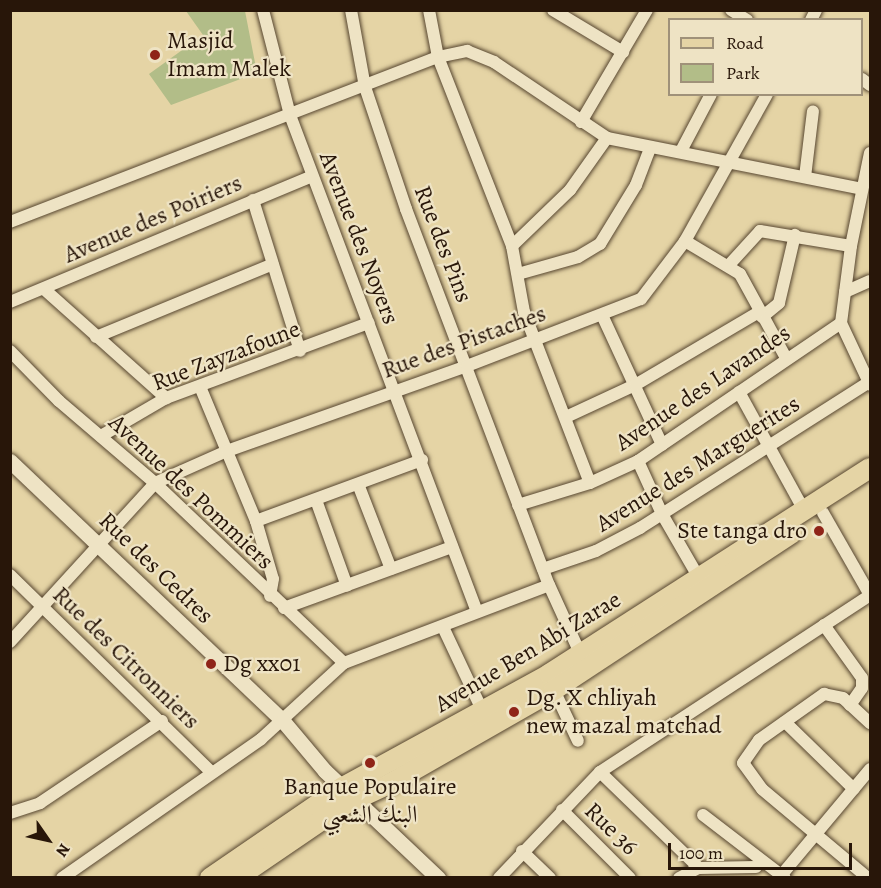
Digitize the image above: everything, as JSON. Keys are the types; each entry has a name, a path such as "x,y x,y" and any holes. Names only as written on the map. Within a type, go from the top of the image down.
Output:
{"main road":[{"name":"Avenue Ben Abi Zarae","path":"240,877 349,793 554,690 813,511 870,468"},
{"name":"Avenue Ben Abi Zarae","path":"210,878 699,578 813,511 870,483"}],"street":[{"name":"Avenue des Noyers","path":"263,10 290,115 422,460 477,612"},
{"name":"Rue des Pins","path":"351,10 365,87 406,209 549,585 580,653"},
{"path":"429,10 438,57 512,246 524,312 590,483"},
{"path":"553,10 623,52"},
{"path":"581,122 647,10"},
{"path":"731,10 744,18"},
{"path":"10,222 438,57 467,51 481,56 607,138 862,189"},
{"path":"681,151 710,96"},
{"name":"Rue des Pistaches","path":"10,642 155,483 227,451 395,389 467,366 641,298 685,241 765,96"},
{"path":"805,177 813,111"},
{"path":"512,246 570,190 607,138"},
{"path":"518,274 578,257 600,244 636,185 650,148"},
{"path":"870,153 862,189 865,207 850,246 841,323 866,361 870,383"},
{"name":"Avenue des Poiriers","path":"10,302 312,176"},
{"path":"253,200 300,351"},
{"path":"729,265 756,232 766,230 850,246"},
{"path":"566,417 635,385 779,303 795,235"},
{"path":"685,241 729,265 740,274 786,358"},
{"path":"96,337 273,264"},
{"path":"845,292 870,281"},
{"path":"44,288 166,398"},
{"path":"602,315 662,445"},
{"name":"Rue Zayzafoune","path":"101,436 166,398 201,388 369,323"},
{"name":"Avenue des Lavandes","path":"518,505 590,483 638,461 786,358 841,323"},
{"name":"Avenue des Pommiers","path":"10,351 59,401 155,483 270,596 344,663"},
{"name":"Avenue des Marguerites","path":"543,569 596,551 662,514 767,445 870,383"},
{"path":"201,388 256,521 273,579 270,596"},
{"path":"499,878 522,851 600,772 870,595 767,445 739,392"},
{"path":"256,521 422,460"},
{"name":"Rue des Cedres","path":"10,461 283,722 349,793 438,878"},
{"path":"638,461 662,514 699,578"},
{"path":"358,484 391,569"},
{"path":"316,500 347,586"},
{"path":"284,608 452,547"},
{"name":"Rue des Citronniers","path":"10,575 162,721 211,772"},
{"path":"62,878 283,722 344,663 549,585"},
{"path":"824,625 862,678 862,688 850,705"},
{"path":"443,627 483,712"},
{"path":"554,690 578,741"},
{"path":"867,872 817,835 762,789 744,768 752,747 828,693 850,705 870,723"},
{"path":"10,813 40,803 162,721"},
{"path":"785,722 854,789"},
{"path":"703,814 781,877 870,769"},
{"path":"600,772 699,868"},
{"name":"Rue 36","path":"562,810 630,878"},
{"path":"522,851 550,878"},
{"path":"679,878 699,868 756,867"}],"green space":[{"path":"186,11 245,11 257,73 171,105 149,74 203,35"}],"place":[{"name":"Masjid Imam Malek","path":"155,55"},
{"name":"Ste tanga dro","path":"819,531"},
{"name":"Dg xx01","path":"211,664"},
{"name":"Dg. X chliyah new mazal matchad","path":"514,712"},
{"name":"Banque Populaire البنك الشعبي","path":"370,763"}]}
